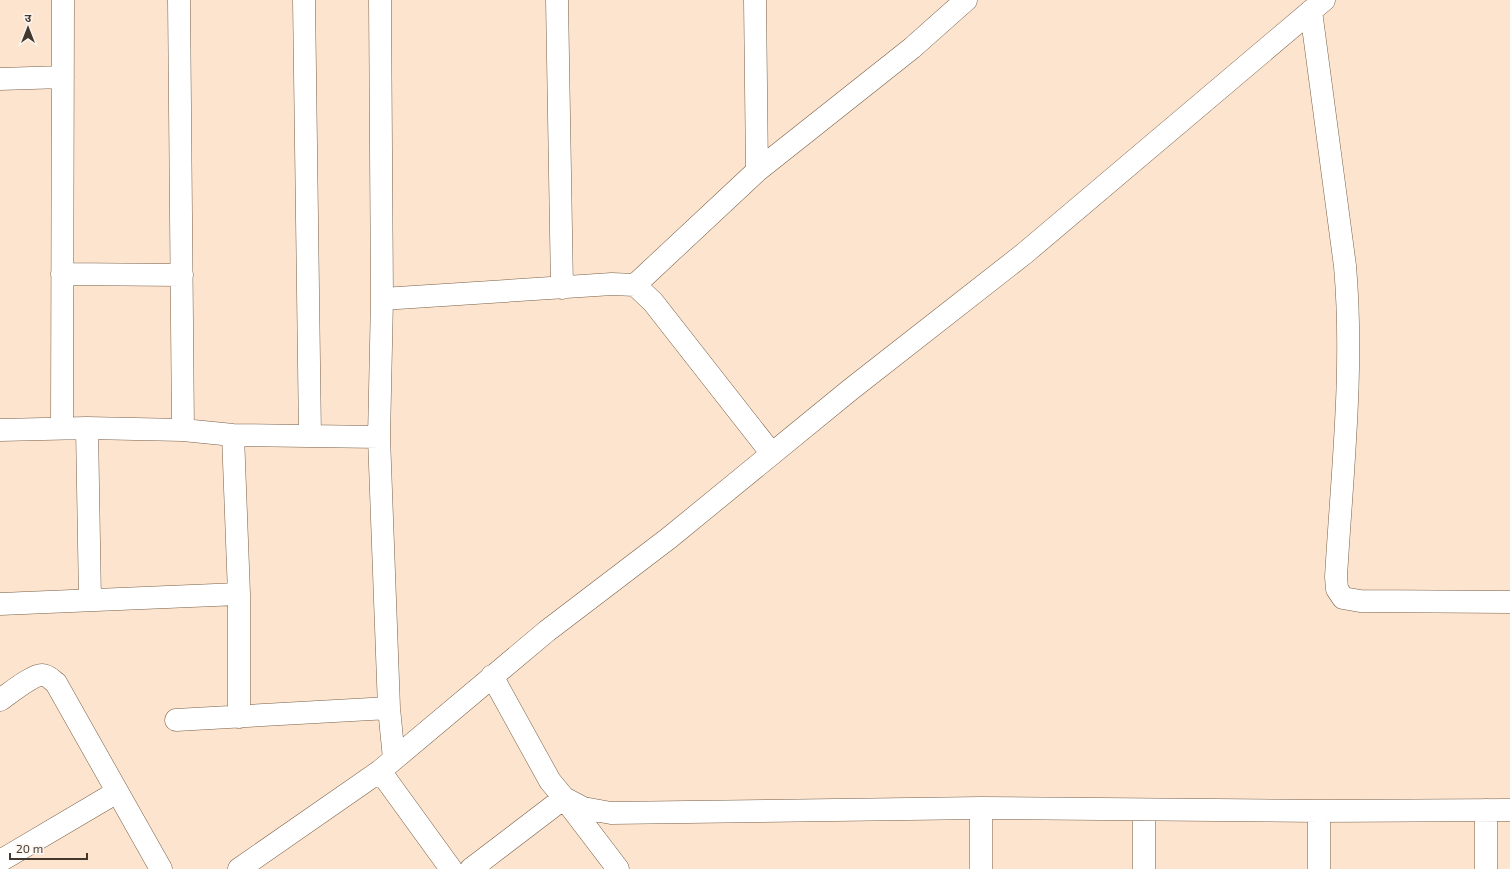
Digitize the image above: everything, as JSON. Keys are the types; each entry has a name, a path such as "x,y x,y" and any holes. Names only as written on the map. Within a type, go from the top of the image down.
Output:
{"street":[{"path":"62,428 63,0"},
{"path":"179,0 183,430"},
{"path":"304,0 310,436"},
{"path":"380,0 382,299 379,437 389,708 387,765 451,869"},
{"path":"557,0 562,288"},
{"path":"755,0 757,171"},
{"path":"635,285 757,171 912,48 966,0"},
{"path":"239,869 387,765 547,631 669,538 850,390 1025,253 1318,5"},
{"path":"1318,5 1348,298 1349,363 1336,577 1337,589 1342,598 1360,601 1510,602"},
{"path":"0,79 63,77"},
{"path":"62,274 182,275"},
{"path":"382,299 612,284 635,285 654,302 772,454"},
{"path":"0,430 87,428 183,430 233,435 379,437"},
{"path":"87,428 90,600"},
{"path":"233,435 238,594 239,717"},
{"path":"0,604 238,594"},
{"path":"0,700 33,678 42,675 49,677 56,683 161,869"},
{"path":"492,676 550,781 618,869"},
{"path":"176,720 389,708"},
{"path":"0,861 118,792"},
{"path":"564,798 583,808 611,813 980,808 1319,811 1510,810"},
{"path":"471,869 564,798"},
{"path":"980,808 981,869"},
{"path":"1144,810 1144,869"},
{"path":"1486,810 1486,869"},
{"path":"1319,811 1319,869"}]}
